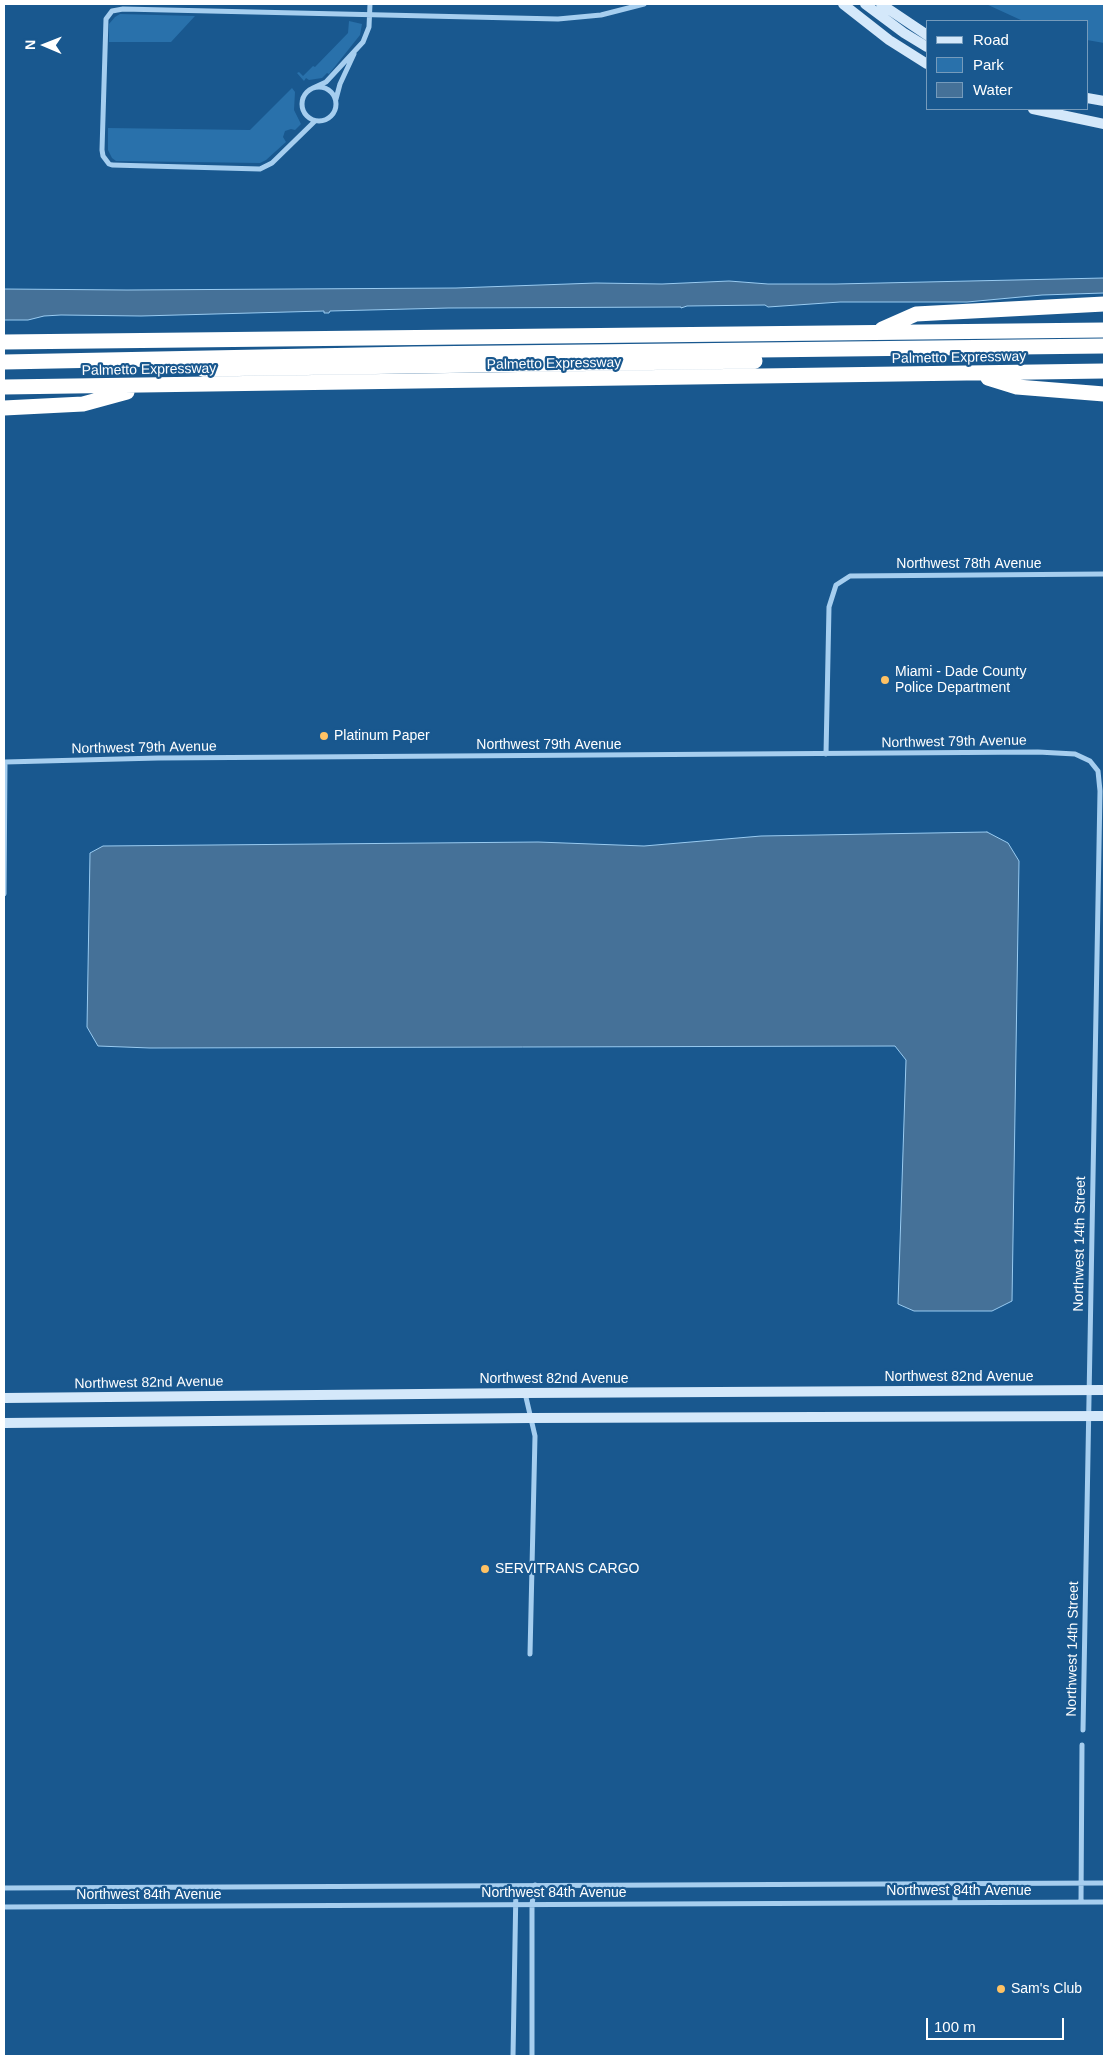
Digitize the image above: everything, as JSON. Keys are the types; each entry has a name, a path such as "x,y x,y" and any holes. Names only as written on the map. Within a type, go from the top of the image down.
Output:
{"highway":[{"path":"875,332 916,314 1104,304"},
{"name":"Palmetto Expressway","path":"4,342 1104,330"},
{"path":"4,362 403,354 1104,346"},
{"path":"4,372 1104,356"},
{"name":"Palmetto Expressway","path":"4,387 1104,371"},
{"path":"972,374 1017,387 1104,394"},
{"path":"4,408 83,404 146,386"}],"street":[{"path":"356,49 340,84 332,116 321,121 315,121 305,114 302,102 307,92 326,82 366,35 370,4"},
{"path":"315,121 272,162 260,168 109,164 103,156 102,150 106,19 112,11 123,9 558,19 601,15 644,4"},
{"path":"844,4 889,40 926,63"},
{"path":"865,4 904,33 926,46"},
{"path":"881,4 926,34"},
{"path":"313,88 327,89 336,100"},
{"path":"1088,98 1104,101"},
{"path":"1038,110 1104,124"},
{"name":"Northwest 78th Avenue","path":"826,754 828,607 836,585 850,576 1104,574"},
{"name":"Northwest 79th Avenue","path":"4,894 5,762 158,758 1062,752 1075,754 1090,761"},
{"name":"Northwest 14th Street","path":"1082,1730 1100,791 1098,772 1090,761"},
{"name":"Northwest 82nd Avenue","path":"4,1398 1104,1390"},
{"path":"525,1393 535,1436 530,1654"},
{"path":"4,1423 531,1418 1104,1416"},
{"path":"1081,1902 1082,1745"},
{"name":"Northwest 84th Avenue","path":"4,1888 1104,1883"},
{"path":"955,1884 955,1902"},
{"path":"532,2056 532,1904 535,1885"},
{"path":"513,2056 516,1886"},
{"name":"Northwest 84th Avenue","path":"4,1907 1104,1902"}],"green space":[{"path":"986,4 1104,4 1104,43 1088,40 1088,20 1021,20"},
{"path":"120,14 195,16 171,42 109,42 109,24"},
{"path":"349,21 362,24 360,35 329,74 327,73 322,78 309,80 306,78 304,81 297,73 299,72 303,76 313,66 315,67 348,33"},
{"path":"292,88 295,92 294,110 301,124 295,130 285,131 283,137 286,142 260,163 116,161 108,150 108,128 250,130"}],"water":[{"path":"1104,278 1104,293 1042,295 967,302 840,302 768,307 765,305 687,306 681,308 448,308 330,311 329,313 324,313 324,311 141,316 61,315 44,316 28,320 4,320 4,289 456,288 596,283 662,284 729,281 768,284 836,284"},
{"path":"987,832 1008,843 1019,861 1012,1301 992,1311 914,1311 898,1304 906,1060 895,1046 150,1048 98,1046 87,1027 90,853 103,846 538,842 644,846 761,836"}],"place":[{"name":"Miami - Dade County Police Department","path":"885,680"},
{"name":"Platinum Paper","path":"324,736"},
{"name":"SERVITRANS CARGO","path":"485,1569"},
{"name":"Sam's Club","path":"1001,1989"}]}
